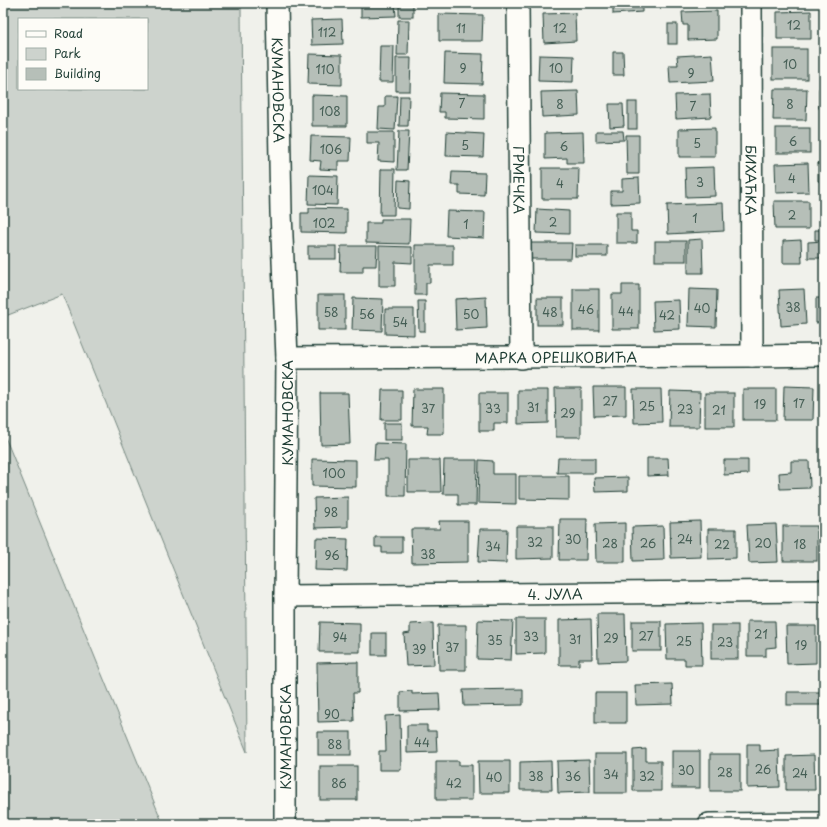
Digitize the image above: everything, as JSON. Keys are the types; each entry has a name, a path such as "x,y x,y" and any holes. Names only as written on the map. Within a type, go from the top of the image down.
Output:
{"street":[{"name":"КУМАНОВСКА","path":"277,3 281,212 287,358 285,824"},
{"name":"ГРМЕЧКА","path":"518,3 521,358"},
{"name":"БИХАЋКА","path":"751,3 752,356"},
{"name":"МАРКА ОРЕШКОВИЋА","path":"287,358 521,358 824,355"},
{"name":"4. ЈУЛА","path":"285,596 824,591"},
{"path":"708,824 824,823"}],"green space":[{"path":"3,3 241,3 247,752 62,294 3,317"},
{"path":"3,432 163,824 3,824"}],"building":[{"path":"361,3 395,3 396,16 361,17"},
{"path":"399,3 413,3 413,17 399,17"},
{"path":"438,3 474,3 474,6 438,6"},
{"path":"578,3 578,4 544,4"},
{"path":"613,3 642,3 642,12 613,14"},
{"path":"717,11 717,39 688,40 688,25 683,25 682,12"},
{"path":"811,11 811,39 777,39 777,12"},
{"path":"575,13 576,41 544,43 543,14"},
{"path":"439,14 483,15 482,41 439,41"},
{"path":"342,19 343,44 312,45 311,20"},
{"path":"398,20 409,20 408,55 397,55"},
{"path":"668,24 677,24 677,44 668,44"},
{"path":"380,46 394,46 393,82 379,82"},
{"path":"773,49 807,49 807,79 773,79"},
{"path":"613,52 623,52 624,75 613,75"},
{"path":"445,53 483,54 482,84 444,83"},
{"path":"309,54 342,55 342,85 308,84"},
{"path":"712,54 714,81 670,83 669,65 678,65 677,56"},
{"path":"539,55 574,56 573,82 538,81"},
{"path":"396,58 411,58 410,91 396,91"},
{"path":"774,89 807,89 806,120 773,120"},
{"path":"819,89 824,89 824,108 819,108"},
{"path":"578,91 579,115 542,117 541,92"},
{"path":"440,93 484,94 484,119 445,118 445,112 439,112"},
{"path":"710,94 711,117 676,119 675,95"},
{"path":"312,95 347,96 347,126 312,126"},
{"path":"385,96 397,96 395,130 378,129 379,107 385,107"},
{"path":"400,96 409,96 408,126 399,126"},
{"path":"628,102 637,102 637,129 628,129"},
{"path":"609,104 623,104 624,126 610,127"},
{"path":"715,128 715,157 679,157 679,129"},
{"path":"776,128 810,128 810,153 776,153"},
{"path":"399,131 409,131 407,170 397,170"},
{"path":"596,131 623,131 624,140 596,141"},
{"path":"367,132 394,132 394,162 378,161 379,143 367,143"},
{"path":"447,132 484,134 483,157 446,156"},
{"path":"583,132 584,163 567,163 567,158 545,159 545,133"},
{"path":"626,135 639,135 639,174 627,174"},
{"path":"311,136 351,137 350,161 338,161 338,170 320,169 321,161 310,160"},
{"path":"808,163 809,192 776,193 775,164"},
{"path":"818,163 824,163 824,182 818,181"},
{"path":"714,167 715,196 686,197 685,168"},
{"path":"542,168 579,168 578,199 542,199"},
{"path":"381,169 395,169 394,215 380,215"},
{"path":"452,172 485,173 484,195 459,194 459,185 451,185"},
{"path":"309,175 338,176 337,205 308,204"},
{"path":"639,178 640,203 611,204 611,191 622,191 622,179"},
{"path":"398,180 410,181 409,209 397,208"},
{"path":"820,200 824,200 824,240 815,240 815,230 821,230"},
{"path":"774,201 809,201 809,229 775,229"},
{"path":"723,203 724,231 668,234 667,205"},
{"path":"309,208 347,209 347,233 301,232 301,213 309,213"},
{"path":"537,209 569,211 569,234 536,233"},
{"path":"447,211 485,212 484,238 446,236"},
{"path":"616,212 631,212 631,231 637,231 637,243 616,243"},
{"path":"381,219 410,219 409,244 366,243 366,223 381,223"},
{"path":"702,239 703,273 688,273 688,240"},
{"path":"801,240 802,263 783,263 783,241"},
{"path":"655,241 686,241 686,261 655,261"},
{"path":"824,241 824,258 808,258 808,242"},
{"path":"531,243 572,243 571,259 531,259"},
{"path":"415,245 453,245 453,265 430,265 430,283 426,283 426,295 415,295"},
{"path":"575,245 607,245 607,256 575,256"},
{"path":"308,246 336,246 336,259 308,259"},
{"path":"341,246 377,246 376,266 363,266 363,272 340,272"},
{"path":"379,246 412,247 412,263 395,262 395,286 379,286"},
{"path":"622,285 639,285 639,329 612,329 612,294 622,294"},
{"path":"573,289 599,289 599,330 573,330"},
{"path":"689,289 717,290 716,327 688,326"},
{"path":"804,289 806,324 781,326 779,290"},
{"path":"318,295 345,295 345,330 318,330"},
{"path":"486,297 487,328 456,330 455,299"},
{"path":"353,298 383,299 382,331 352,330"},
{"path":"537,298 563,298 563,325 537,325"},
{"path":"816,298 824,298 824,322 816,323"},
{"path":"679,300 680,329 654,330 653,301"},
{"path":"418,301 425,301 425,331 419,331"},
{"path":"385,309 414,309 414,335 385,334"},
{"path":"784,386 814,387 813,420 783,420"},
{"path":"593,387 626,387 626,415 594,416"},
{"path":"555,388 581,388 581,437 556,437"},
{"path":"413,389 444,389 444,434 427,434 428,426 412,426"},
{"path":"633,389 661,389 662,422 634,423"},
{"path":"743,389 776,389 776,420 743,420"},
{"path":"382,390 402,390 402,420 381,420"},
{"path":"518,390 548,390 548,423 518,424"},
{"path":"670,391 700,392 699,427 669,427"},
{"path":"320,393 348,393 350,444 321,445"},
{"path":"479,393 508,393 508,423 494,423 494,431 479,431"},
{"path":"705,393 734,393 734,427 705,427"},
{"path":"384,423 402,423 402,440 384,440"},
{"path":"375,443 406,444 405,496 388,496 388,460 374,460"},
{"path":"558,458 595,458 595,473 557,473"},
{"path":"647,458 668,458 669,475 647,476"},
{"path":"312,459 356,460 356,487 312,486"},
{"path":"408,460 440,460 441,492 408,492"},
{"path":"444,460 477,460 476,505 458,505 458,494 443,494"},
{"path":"479,460 493,461 493,474 516,474 516,504 478,503"},
{"path":"724,460 748,460 748,474 724,475"},
{"path":"791,461 809,461 810,488 780,489 779,473 791,472"},
{"path":"821,473 824,473 824,492 820,492"},
{"path":"519,476 569,476 569,500 519,499"},
{"path":"628,477 628,491 595,492 594,478"},
{"path":"348,497 348,527 315,528 314,498"},
{"path":"560,519 587,519 586,560 559,560"},
{"path":"439,521 468,521 468,562 412,563 411,529 440,529"},
{"path":"700,521 701,557 671,558 670,522"},
{"path":"625,523 625,562 596,562 595,524"},
{"path":"776,524 778,562 749,563 747,525"},
{"path":"516,526 553,526 553,558 516,559"},
{"path":"663,526 664,560 633,561 632,527"},
{"path":"783,526 817,526 817,561 783,561"},
{"path":"480,529 507,529 506,563 478,562"},
{"path":"708,529 736,529 736,558 708,559"},
{"path":"375,537 402,537 402,553 382,553 382,547 375,547"},
{"path":"316,538 348,539 347,571 315,570"},
{"path":"597,614 625,614 626,661 598,662"},
{"path":"516,619 545,619 545,653 516,654"},
{"path":"591,619 592,659 579,659 579,665 559,665 559,620"},
{"path":"478,620 513,621 511,660 477,659"},
{"path":"632,621 661,621 661,651 632,651"},
{"path":"747,621 775,621 776,647 766,648 766,656 747,656"},
{"path":"320,622 360,623 360,652 319,652"},
{"path":"433,623 434,665 406,666 404,634 410,633 410,624"},
{"path":"701,623 702,665 685,665 685,659 667,659 666,624"},
{"path":"438,625 466,625 466,670 439,670"},
{"path":"711,625 738,625 738,659 711,659"},
{"path":"786,626 816,626 816,663 787,664"},
{"path":"372,633 386,633 386,655 372,655"},
{"path":"358,662 358,693 353,693 354,721 318,722 317,663"},
{"path":"672,684 673,704 636,705 635,685"},
{"path":"523,689 523,705 464,706 463,690"},
{"path":"412,691 412,694 439,693 440,710 400,711 400,692"},
{"path":"787,692 821,692 821,705 787,705"},
{"path":"595,693 626,693 626,723 595,723"},
{"path":"400,715 401,770 379,770 379,751 386,751 385,716"},
{"path":"407,725 427,725 427,731 436,731 437,752 407,753"},
{"path":"318,732 351,732 351,755 318,755"},
{"path":"747,744 760,744 760,751 779,750 780,787 747,788"},
{"path":"646,749 646,761 661,761 661,791 633,791 633,750"},
{"path":"672,751 700,751 700,788 672,788"},
{"path":"595,754 627,754 627,793 595,793"},
{"path":"710,754 740,754 740,791 710,791"},
{"path":"814,755 815,790 786,790 786,756"},
{"path":"589,760 590,792 558,793 557,761"},
{"path":"436,761 459,761 459,765 472,765 472,800 436,800"},
{"path":"478,761 510,761 510,793 479,793"},
{"path":"551,761 552,790 520,790 520,762"},
{"path":"320,766 357,766 357,800 320,800"}]}
